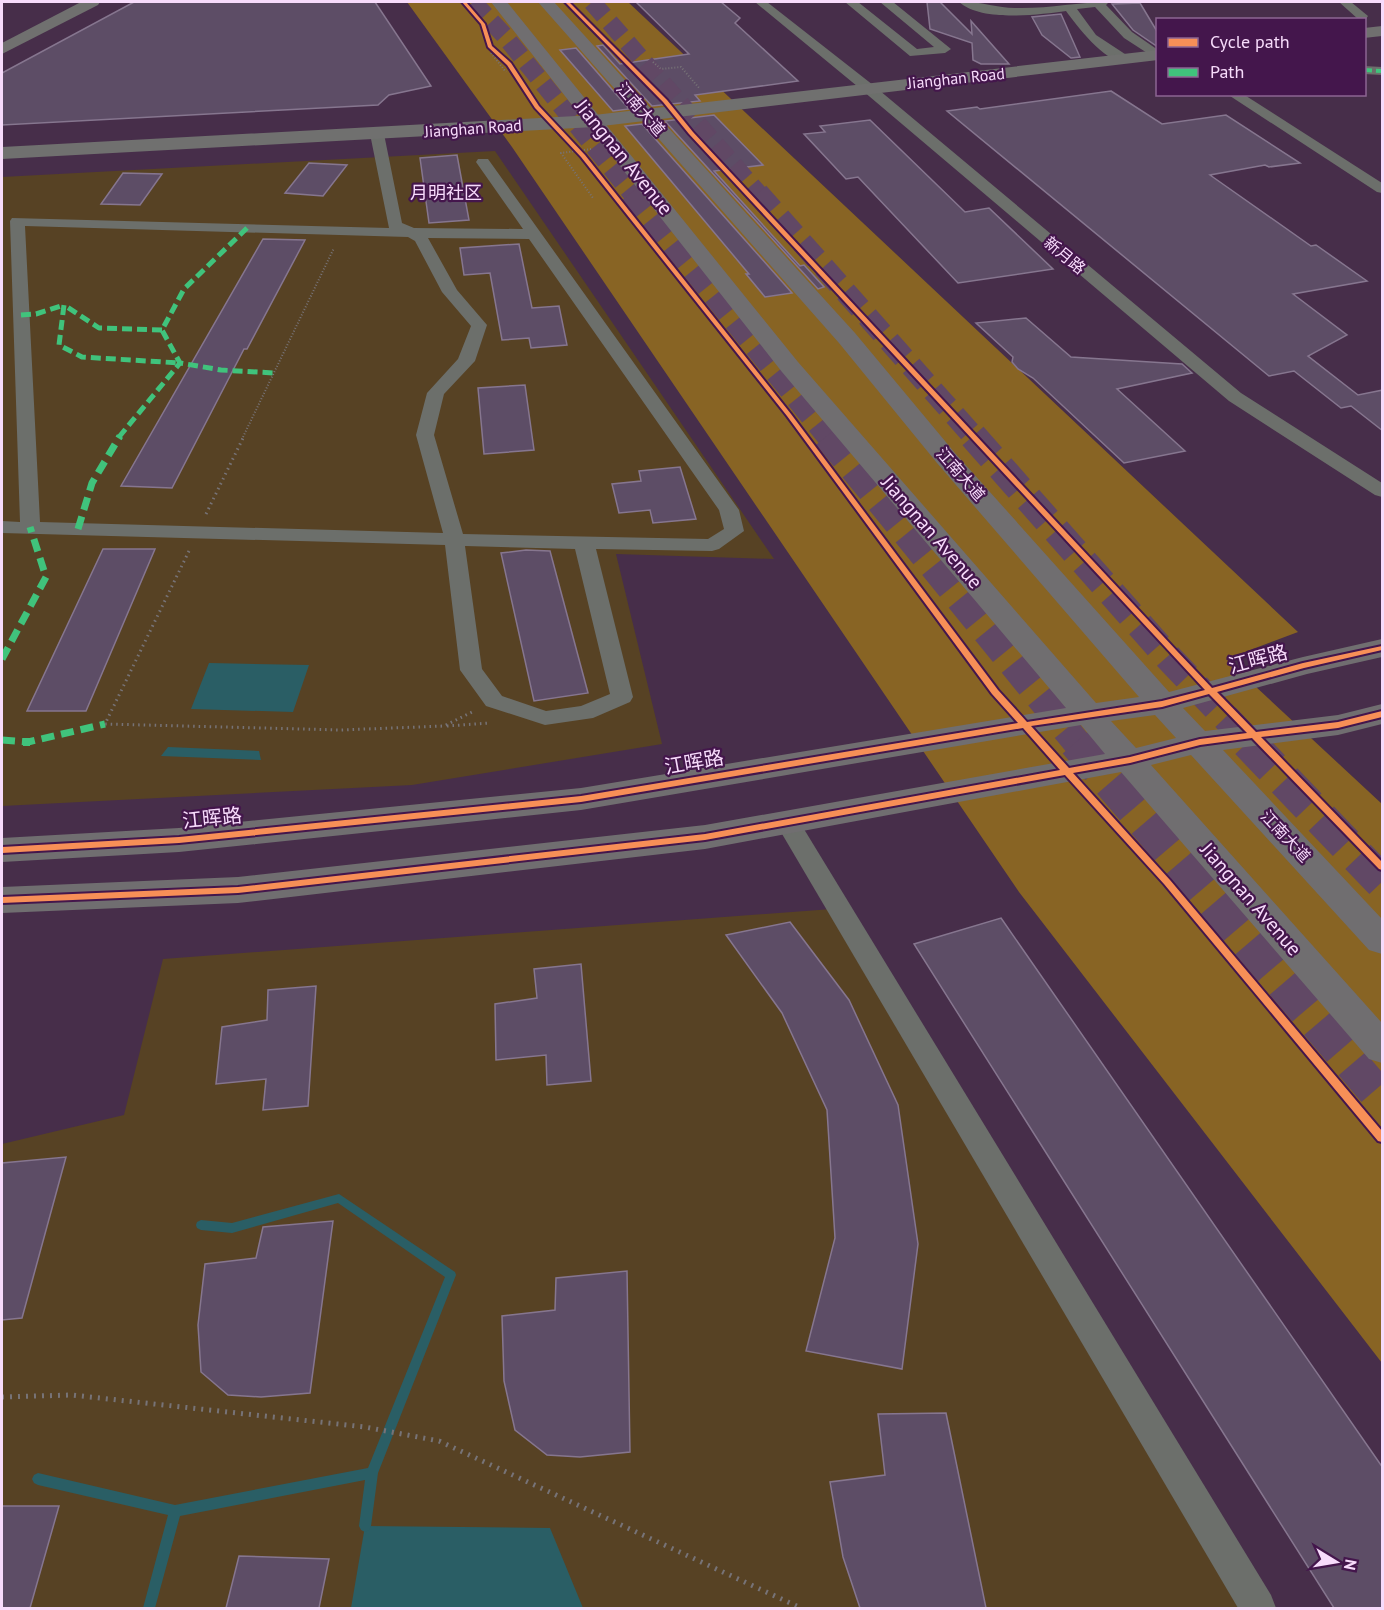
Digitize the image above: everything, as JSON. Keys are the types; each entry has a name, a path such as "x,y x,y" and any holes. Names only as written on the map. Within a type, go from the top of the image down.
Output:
{"main road":[{"name":"Jiangnan Avenue","path":"500,2 790,367 1088,714 1383,1048"},
{"name":"江南大道","path":"546,2 847,338 946,458 1162,704 1200,742 1383,941"},
{"name":"江晖路","path":"2,850 179,840 582,799 1088,714 1162,704 1303,666 1383,648"},
{"path":"2,900 238,890 705,837 1130,760 1200,742 1338,725 1383,714"}],"street":[{"path":"2,49 92,2"},
{"name":"新月路","path":"760,2 868,88 1235,397 1383,491"},
{"path":"851,2 914,53 945,49 888,3"},
{"path":"888,3 905,2"},
{"path":"965,2 978,8 1013,11 1104,2"},
{"path":"1097,2 1128,35 1156,54"},
{"path":"1344,2 1362,16"},
{"path":"1068,6 1092,38 1125,59"},
{"path":"1366,33 1383,31"},
{"name":"Jianghan Road","path":"2,153 594,121 1156,55"},
{"path":"1366,70 1383,71"},
{"path":"1236,96 1383,189"},
{"path":"1259,96 1353,154"},
{"path":"377,134 395,225 421,238 450,292 479,325 466,361 435,393 425,435 454,538 471,670 494,701 545,718 585,713 622,697 584,543"},
{"path":"2,527 712,545 734,531 729,510 483,162"},
{"path":"30,527 17,221 411,233 534,234"},
{"path":"787,822 1258,1608"}],"path":[{"path":"490,49 497,50 510,72"},
{"path":"653,62 661,69 681,67 715,106"},
{"path":"552,123 583,156"},
{"path":"579,177 593,198"},
{"path":"342,231 105,724 329,730 444,726 494,701"},
{"path":"2,1397 72,1395 365,1427 439,1441 801,1608"}],"shaded area":[{"path":"407,2 628,2 1298,632 1226,659 1382,804 1382,1363 1019,892 512,147"},
{"path":"495,151 774,559 616,554 662,744 412,785 2,806 2,177"},
{"path":"209,663 309,665 293,712 191,709"},
{"path":"168,747 259,751 261,760 161,756"},
{"path":"832,909 1240,1608 2,1608 2,1144 124,1115 163,959"},
{"path":"365,1526 550,1528 583,1608 351,1608"}],"building":[{"path":"134,2 375,2 431,86 389,95 378,105 2,125 2,73"},
{"path":"636,2 721,2 740,18 735,23 798,81 695,95 700,101 652,106 597,46 603,45 620,64 689,54"},
{"path":"927,2 940,2 972,34 971,21 1009,64 981,64 973,60 972,43 930,29"},
{"path":"1140,3 1156,30 1156,46 1133,30 1112,4"},
{"path":"1061,14 1080,57 1071,58 1042,35 1032,17"},
{"path":"576,48 629,109 613,111 560,50"},
{"path":"1111,91 1162,124 1226,115 1300,163 1269,167 1265,165 1210,175 1311,246 1316,245 1367,281 1293,294 1347,335 1308,356 1358,395 1383,390 1383,431 1351,406 1341,408 1294,371 1269,376 947,111 977,107 980,109"},
{"path":"714,115 763,165 714,171 800,266 804,265 824,287 818,289 665,121"},
{"path":"870,120 965,212 989,208 1053,269 958,283 858,177 846,179 804,134 825,132 820,126"},
{"path":"642,124 792,293 765,297 746,274 749,274 625,126"},
{"path":"457,155 469,220 429,223 420,158"},
{"path":"309,163 347,165 323,196 285,193"},
{"path":"123,173 162,174 140,205 101,204"},
{"path":"263,239 305,240 247,349 244,349 172,488 121,486"},
{"path":"519,244 532,308 559,306 567,345 531,348 529,338 502,340 490,273 464,275 460,248"},
{"path":"1026,318 1071,357 1182,364 1192,373 1117,389 1185,451 1124,463 1033,378 1018,369 1012,362 1013,357 976,323"},
{"path":"525,385 534,450 484,454 478,388"},
{"path":"680,467 696,519 653,523 650,510 619,513 612,484 641,481 639,471"},
{"path":"103,549 155,549 86,711 27,711"},
{"path":"526,550 550,551 588,693 534,701 501,553"},
{"path":"1001,918 1383,1468 1383,1608 1334,1608 914,944"},
{"path":"790,922 849,1000 898,1105 918,1244 902,1369 806,1351 835,1238 827,1110 782,1013 726,935"},
{"path":"581,964 591,1081 547,1085 546,1055 496,1060 495,1004 537,998 534,969"},
{"path":"316,986 308,1106 263,1110 266,1079 216,1084 222,1027 267,1020 268,990"},
{"path":"66,1157 22,1318 2,1320 2,1163"},
{"path":"333,1221 310,1393 261,1397 228,1395 201,1372 198,1325 205,1264 256,1258 263,1227"},
{"path":"627,1271 630,1452 580,1457 547,1455 515,1430 504,1381 502,1316 555,1310 556,1278"},
{"path":"946,1413 986,1608 860,1608 843,1557 830,1482 885,1475 878,1414"},
{"path":"2,1506 59,1506 30,1608 2,1608"},
{"path":"239,1556 329,1559 319,1608 226,1608"}],"waterway":[{"path":"201,1225 232,1228 339,1198 451,1275 372,1473"},
{"path":"175,1511 372,1473"},
{"path":"365,1526 372,1473"},
{"path":"38,1479 175,1511"},
{"path":"149,1608 175,1511"}],"tunnel":[{"path":"473,2 504,35 632,194"},
{"path":"592,2 759,194"},
{"path":"631,193 828,437"},
{"path":"758,193 974,437"},
{"path":"827,436 1077,743"},
{"path":"973,436 1168,657 1250,743"},
{"path":"1076,742 1382,1099"},
{"path":"1248,742 1382,882"}],"marked path":[{"path":"1366,70 1382,71"},
{"path":"247,228 184,289 162,330 180,363 221,370 274,373"},
{"path":"21,315 36,314 64,305"},
{"path":"162,330 99,328 64,305 59,345 82,357 180,363"},
{"path":"78,529 83,506 103,461 132,419 180,363"},
{"path":"2,659 46,577 30,527"},
{"path":"2,740 28,742 105,724"}],"cycle path":[{"path":"464,2 483,24 490,46 509,64 537,107 583,156 789,415 995,692 1167,882 1382,1138"},
{"path":"567,2 665,101 691,133 1173,652 1382,867"},
{"path":"2,850 179,840 581,799 1088,714 1162,704 1303,666 1382,648"},
{"path":"2,900 238,890 705,837 1130,760 1200,742 1338,725 1382,714"}],"district":[{"name":"月明社区","path":"446,193"}]}
